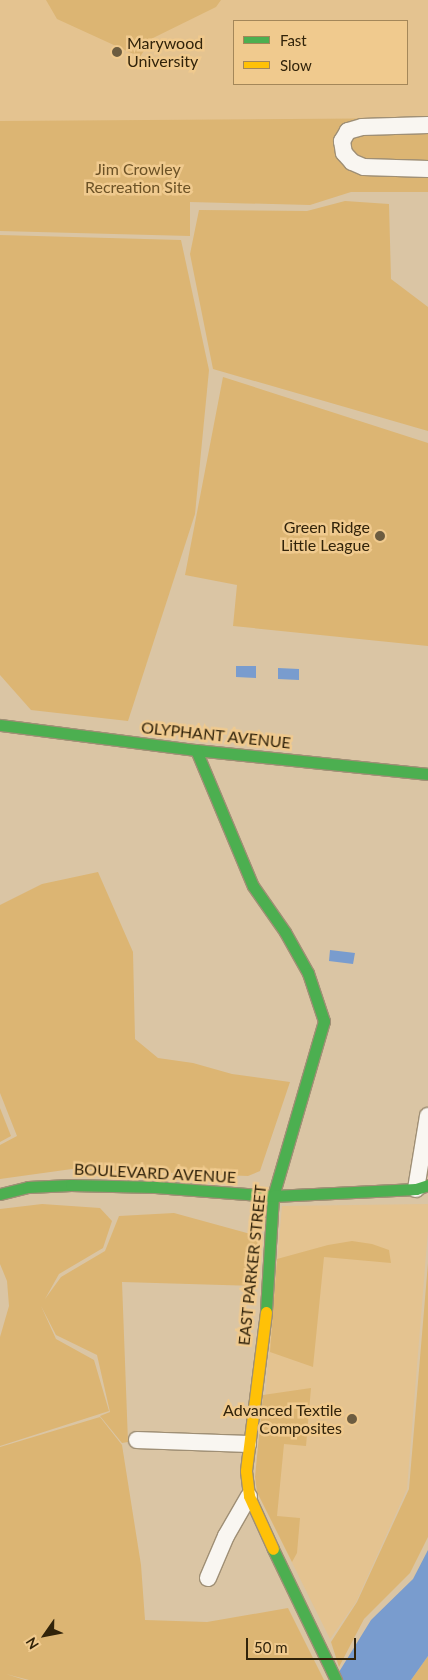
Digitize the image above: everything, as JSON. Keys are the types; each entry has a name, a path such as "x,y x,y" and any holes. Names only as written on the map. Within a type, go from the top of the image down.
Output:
{"street":[{"path":"428,125 362,127 348,131 342,141 344,153 352,162 364,167 428,169"},
{"name":"OLYPHANT AVENUE","path":"0,725 196,750 428,774"},
{"name":"EAST PARKER STREET","path":"196,750 253,886 285,932 308,973 324,1021 273,1196 267,1305 246,1471 249,1496 305,1618 336,1680"},
{"path":"422,1187 428,1116"},
{"name":"BOULEVARD AVENUE","path":"0,1194 28,1187 71,1185 155,1187 273,1196 422,1187"},
{"path":"137,1440 248,1444"},
{"path":"208,1578 226,1536 249,1496"}],"shaded area":[{"name":"Marywood University","path":"0,0 428,0 428,119 0,123"},
{"path":"428,1204 428,1230 407,1489 356,1602 330,1639 257,1492 282,1206"}],"green space":[{"path":"46,0 221,0 216,7 151,39 140,57 57,19"},
{"name":"Jim Crowley Recreation Site","path":"428,118 428,192 351,192 310,205 190,202 190,236 0,231 0,121"},
{"path":"345,201 389,204 391,279 428,307 428,431 213,369 190,254 199,210 307,211"},
{"path":"0,235 181,240 209,370 195,514 128,721 31,710 0,675"},
{"path":"223,377 428,443 428,646 233,626 237,585 185,575"},
{"path":"98,872 133,952 135,1039 158,1058 193,1063 232,1074 290,1082 260,1171 248,1176 72,1169 0,1179 0,1145 17,1136 0,1093 0,905 42,884"},
{"path":"0,1108 11,1136 0,1142"},
{"path":"42,1204 100,1208 112,1221 103,1248 59,1274 45,1299 61,1277 105,1251 119,1216 174,1213 258,1236 257,1286 122,1282 128,1442 122,1443 100,1416 110,1412 97,1355 56,1335 41,1306 56,1339 94,1360 109,1411 0,1446 0,1337 9,1306 7,1281 0,1264 0,1209"},
{"path":"352,1241 372,1244 389,1250 391,1263 324,1257 313,1367 270,1352 277,1259 328,1245"},
{"path":"428,1263 428,1537 410,1573 364,1619 339,1667 331,1642 357,1602 409,1489"},
{"path":"311,1388 306,1446 284,1444 277,1516 300,1518 297,1553 292,1562 257,1492 255,1477 263,1395"},
{"path":"100,1417 122,1445 141,1565 145,1620 207,1622 288,1608 324,1680 29,1680 6,1674 25,1680 0,1680 0,1447"},
{"path":"428,1656 428,1680 411,1680"}],"water":[{"path":"236,666 256,666 256,678 236,677"},
{"path":"278,668 299,669 299,680 278,679"},
{"path":"330,950 355,953 353,964 329,961"},
{"path":"428,1550 428,1656 411,1680 334,1680 371,1620 413,1579"}],"traffic: fast":[{"path":"0,725 196,750 428,774"},
{"path":"196,750 253,886 285,932 308,973 324,1021 273,1196 266,1312"},
{"path":"0,1194 28,1187 71,1185 155,1187 273,1196 416,1189 428,1185"},
{"path":"273,1549 336,1680"}],"traffic: slow":[{"path":"266,1312 246,1471 249,1496 273,1549"}],"place":[{"name":"Marywood University","path":"117,52"},
{"name":"Green Ridge Little League","path":"380,536"},
{"name":"Advanced Textile Composites","path":"352,1419"}]}
